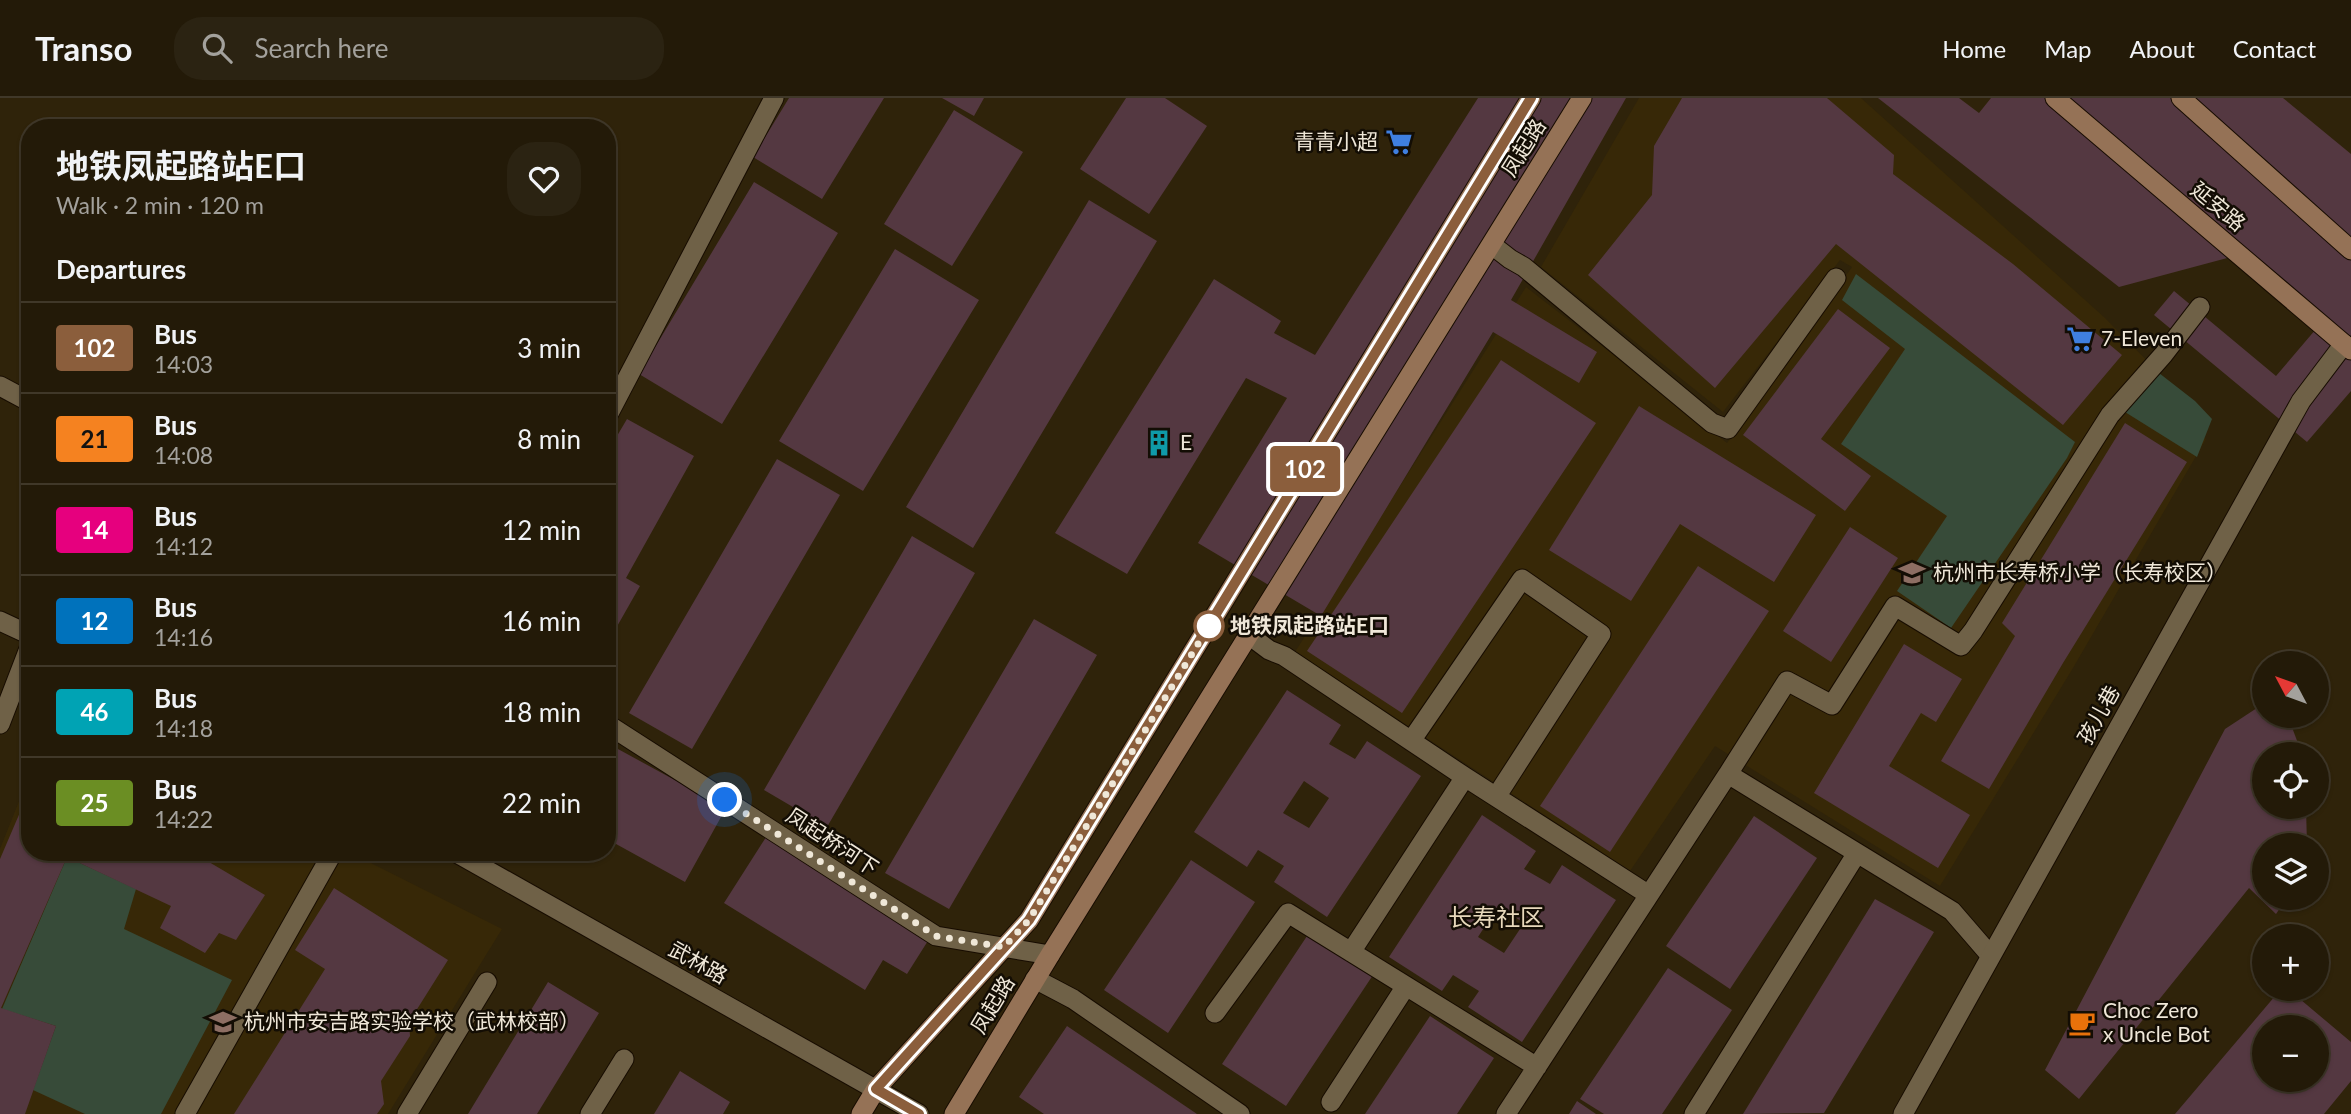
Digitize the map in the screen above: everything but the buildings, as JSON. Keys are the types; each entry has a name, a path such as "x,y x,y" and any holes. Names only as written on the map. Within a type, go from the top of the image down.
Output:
{"main road":[{"path":"861,1114 876,1089 1029,920 1531,98"},
{"name":"凤起路","path":"954,1114 1581,98"},
{"name":"延安路","path":"2055,98 2347,347"},
{"path":"2181,98 2351,250"}],"street":[{"path":"616,400 774,98"},
{"path":"1492,244 1524,267 1712,423 1728,429 1836,278"},
{"path":"1506,1114 1787,681 1832,705 1895,606 1961,646 2110,415 2163,355 2200,307"},
{"name":"孩儿巷","path":"1903,1114 2301,401 2347,347"},
{"path":"0,386 21,397"},
{"path":"1411,741 1522,579 1601,634 1496,797"},
{"path":"0,621 21,631"},
{"path":"1249,635 1649,895"},
{"path":"0,724 21,669"},
{"name":"凤起桥河下","path":"616,730 936,936 1050,955"},
{"path":"1728,774 1952,911 1990,955"},
{"path":"1351,952 1465,777"},
{"path":"1695,1114 1857,853"},
{"path":"185,1114 327,861"},
{"name":"武林路","path":"471,861 919,1114"},
{"path":"1215,1013 1288,913 1537,1068"},
{"path":"1035,979 1073,999 1240,1114"},
{"path":"407,1114 487,982"},
{"path":"1331,1102 1406,986"},
{"path":"590,1114 624,1059"}],"shaded area":[{"path":"1639,98 1861,98 2105,318 2159,373 2137,401 2206,439 2073,668 1940,886 1715,746 1630,871 1295,652 1526,287 1727,443 1852,267 1840,260 1723,412 1541,267"},
{"name":"杭州市安吉路实验学校（武林校部）","path":"21,796 21,861 367,861 502,929 388,1114 0,1114 0,849"}],"green space":[{"path":"1856,274 2075,442 2067,458 1951,628 1897,591 1947,516 1841,444 1905,349 1842,300"},
{"path":"2159,373 2195,401 2212,419 2197,457 2125,412"},
{"path":"65,861 76,861 136,889 124,929 232,980 161,1114 85,1114 33,1090 56,1026 2,1009"}],"bus line":[{"name":"102","path":"919,1114 876,1089 1029,920 1531,98"}],"place":[{"name":"青青小超","path":"1399,142"},
{"name":"7-Eleven","path":"2080,339"},
{"name":"E","path":"1159,443"},
{"name":"杭州市长寿桥小学（长寿校区）","path":"1912,573"},
{"name":"地铁凤起路站E口","path":"1209,626"},
{"name":"杭州市安吉路实验学校（武林校部）","path":"223,1022"},
{"name":"Choc Zero x Uncle Bot","path":"2082,1023"}],"district":[{"name":"长寿社区","path":"1496,918"}],"route":[{"path":"725,800 936,936 1004,947 1029,920 1209,626"}]}
